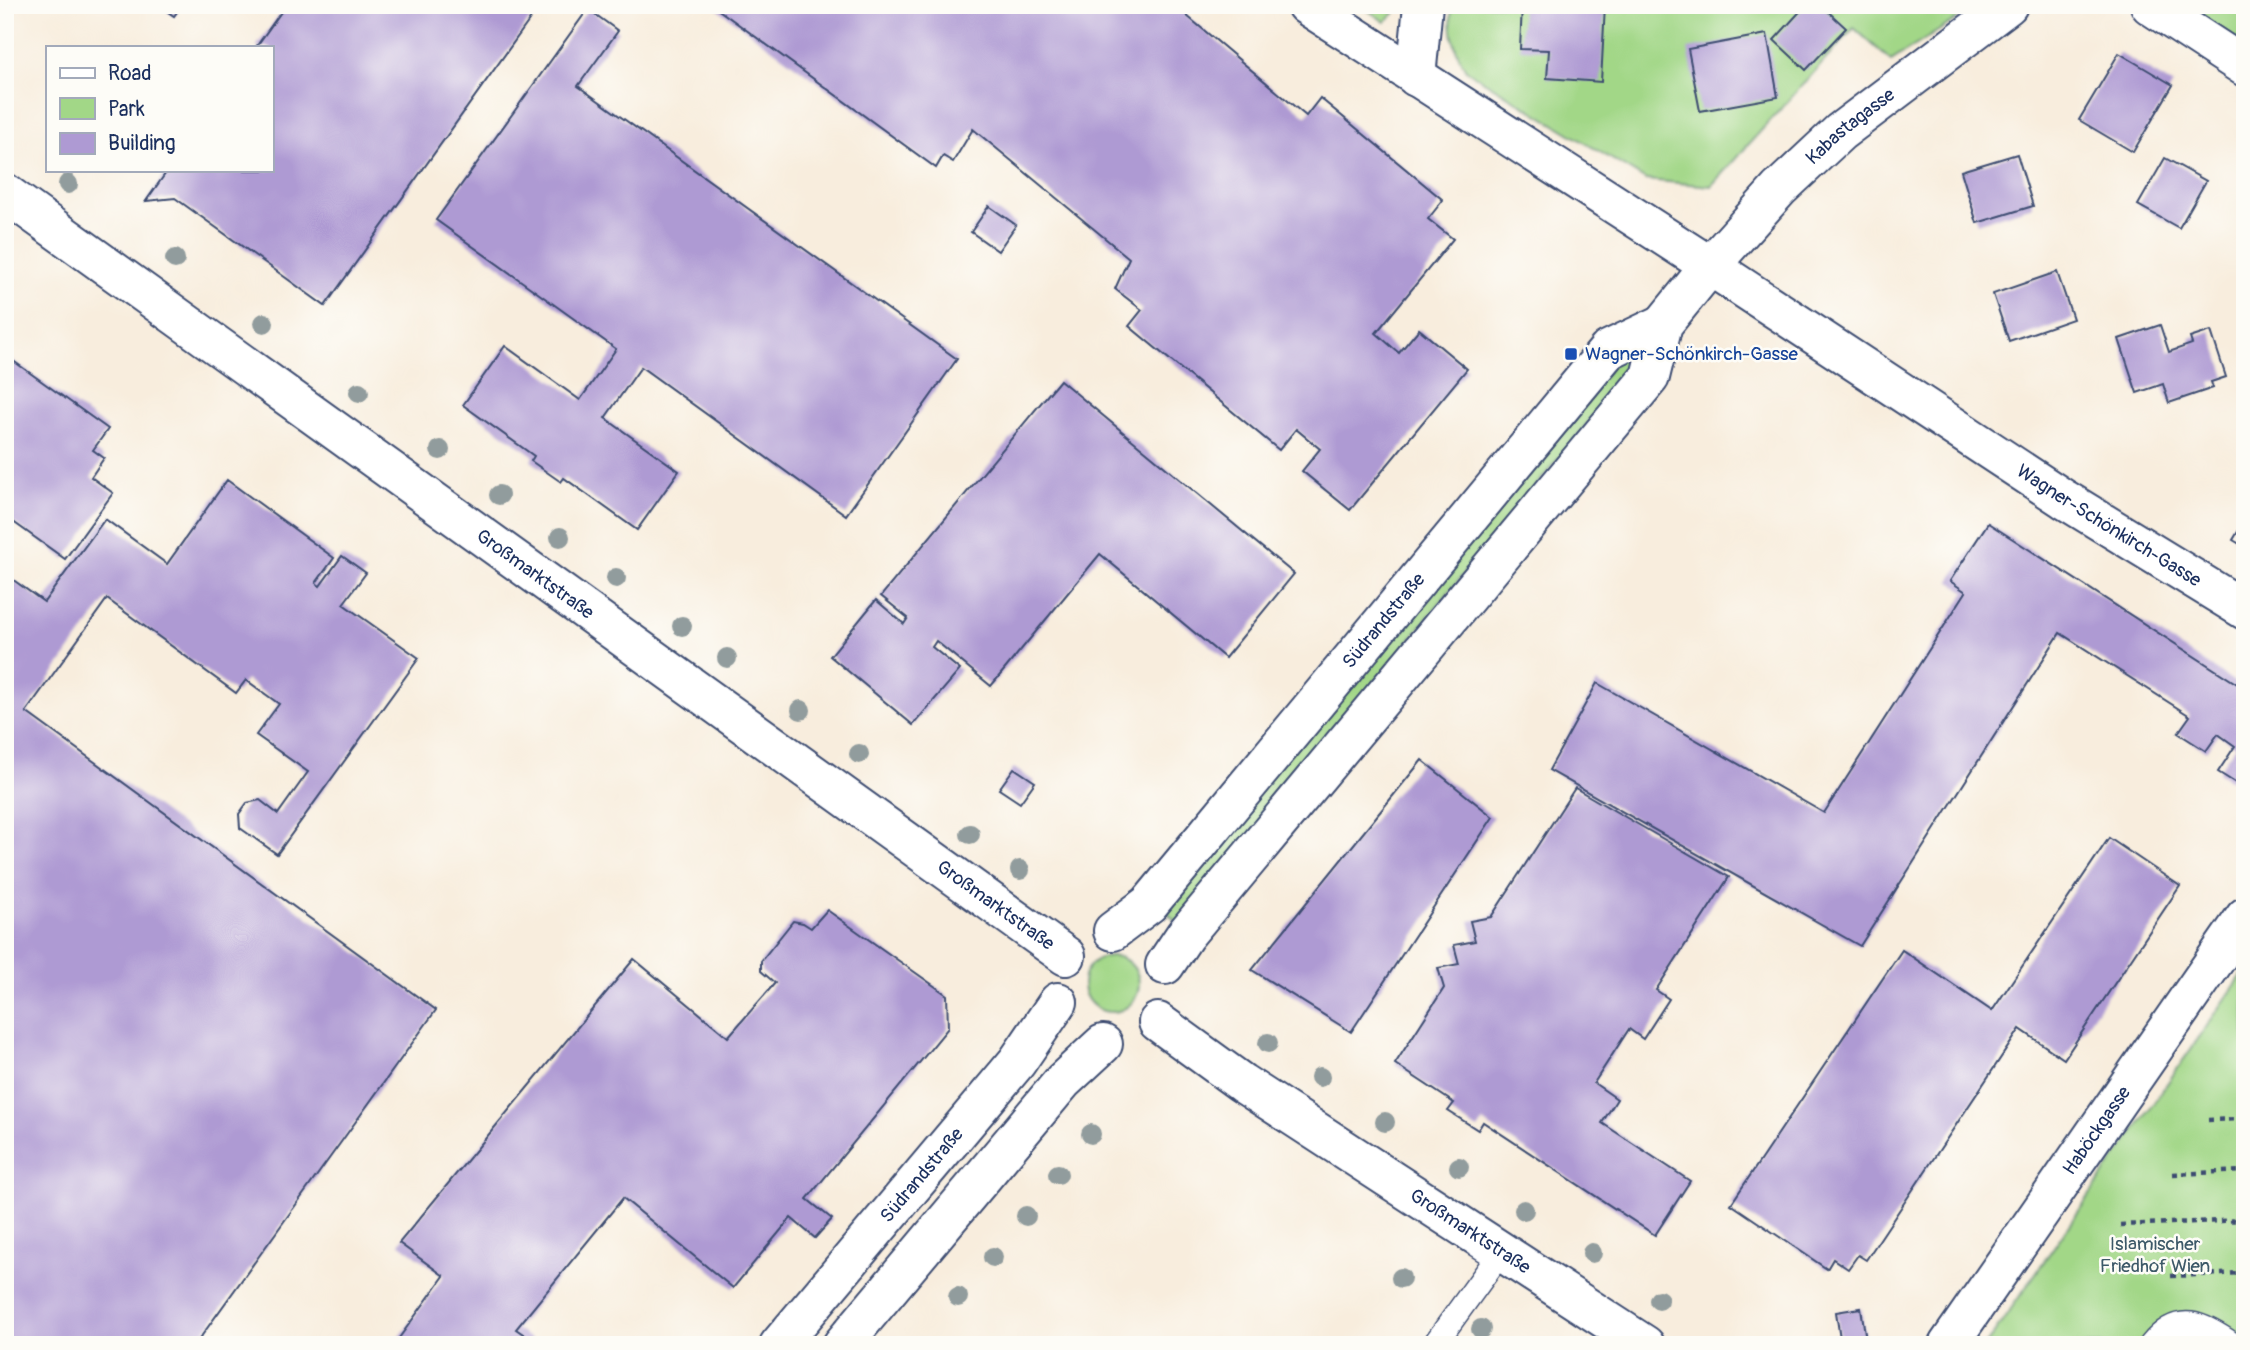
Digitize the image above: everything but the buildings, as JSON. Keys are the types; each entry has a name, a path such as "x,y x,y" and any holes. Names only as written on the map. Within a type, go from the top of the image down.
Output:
{"street":[{"name":"Wagner-Schönkirch-Gasse","path":"1306,5 2064,499 2245,610"},
{"path":"1416,77 1423,5"},
{"name":"Kabastagasse","path":"1710,266 1779,189 1840,132 2008,5"},
{"path":"2150,5 2245,67"},
{"name":"Großmarktstraße","path":"5,193 1066,956"},
{"name":"Südrandstraße","path":"1165,965 1185,935 1650,377 1663,324 1710,266"},
{"name":"Südrandstraße","path":"779,1345 1017,1062 1058,1002 1057,979 1066,956 1085,938 1113,931 1149,904 1608,350 1663,324"},
{"name":"Haböckgasse","path":"1948,1345 2245,917"},
{"path":"1058,1002 1065,1018 1075,1030 1088,1039 1103,1044 1132,1041 1158,1022 1169,995 1165,965 1146,941 1113,931"},
{"name":"Großmarktstraße","path":"1158,1022 1242,1083 1645,1345"},
{"path":"842,1345 1063,1081 1103,1044"}],"lane":[{"path":"1434,1345 1502,1251"},
{"path":"2151,1345 2161,1332 2175,1325 2189,1323 2215,1333 2234,1345"}],"path":[{"path":"2208,1120 2245,1119"},
{"path":"2173,1174 2245,1171"},
{"path":"2120,1225 2245,1220"},
{"path":"2171,1276 2245,1273"}],"green space":[{"path":"1360,5 1403,5 1385,22"},
{"path":"1452,5 1979,5 1891,61 1854,28 1711,186 1646,180 1466,70 1453,39"},
{"path":"2182,5 2245,5 2245,45"},
{"path":"1619,357 1634,358 1637,363 1177,923 1161,906"},
{"path":"1111,956 1122,958 1131,964 1137,973 1137,995 1131,1004 1122,1010 1111,1012 1100,1010 1091,1004 1085,995 1083,984 1085,973 1091,964 1100,958"},
{"name":"Islamischer Friedhof Wien","path":"2245,971 2245,1345 1986,1345"}],"place":[{"name":"Wagner-Schönkirch-Gasse","path":"1571,354"}]}
